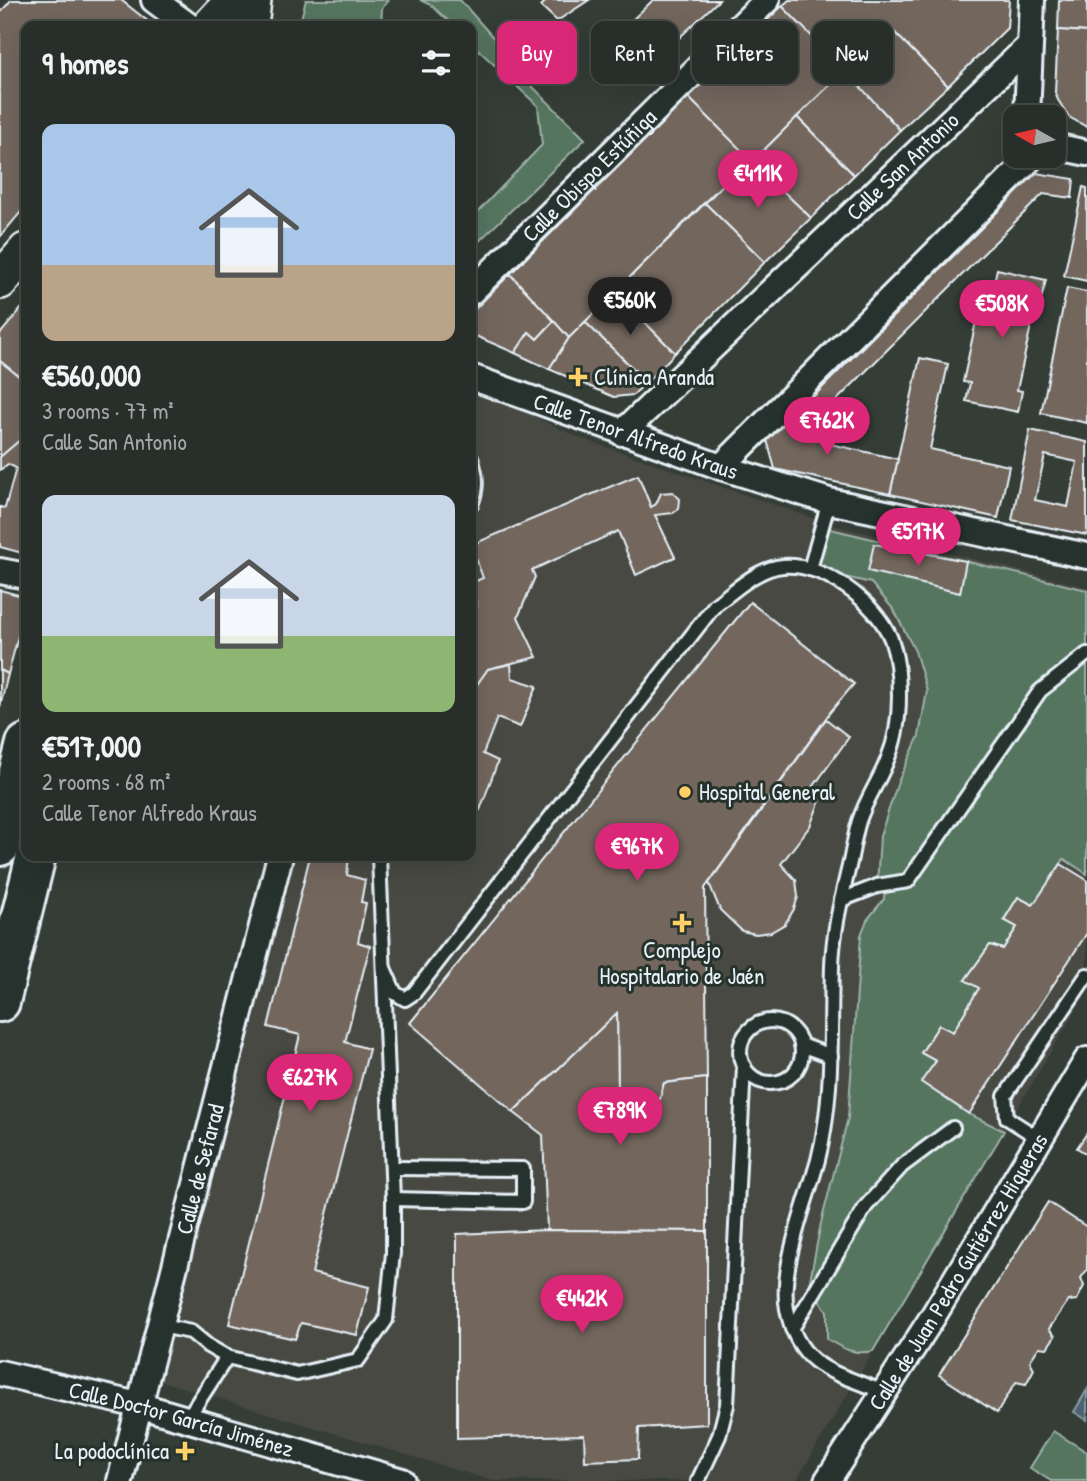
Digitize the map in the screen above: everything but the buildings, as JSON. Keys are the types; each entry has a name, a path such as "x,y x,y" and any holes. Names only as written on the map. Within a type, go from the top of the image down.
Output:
{"main road":[{"path":"0,846 6,796 21,757"},
{"path":"0,1002 35,861"}],"street":[{"path":"153,0 182,21"},
{"path":"205,21 211,0"},
{"path":"215,21 234,0"},
{"path":"251,21 253,0"},
{"name":"Calle Obispo Estúñiga","path":"476,287 767,0"},
{"path":"1028,105 1032,0"},
{"name":"Calle San Antonio","path":"622,433 1030,47"},
{"path":"1066,149 1087,153"},
{"path":"720,467 1021,168"},
{"path":"0,281 21,257"},
{"name":"Calle Tenor Alfredo Kraus","path":"476,379 720,467 829,501 1087,556"},
{"path":"0,571 21,575"},
{"name":"Calle de Sefarad","path":"120,1481 279,861"},
{"name":"Calle de Juan Pedro Gutiérrez Higueras","path":"827,1481 1087,1060"},
{"name":"Calle Doctor García Jiménez","path":"0,1373 187,1419 335,1471 402,1481"}],"lane":[{"path":"810,569 829,501"},
{"path":"384,968 395,993 405,999 414,993 715,606 759,573 782,566 820,572 864,601 879,618 891,640 899,695 897,726 888,758 859,820 841,900 832,962 829,1092 819,1157 789,1267 786,1307 796,1341 815,1363 884,1392"},
{"path":"841,900 877,886 908,881 1040,691 1087,654"},
{"path":"160,1326 191,1332 227,1357 297,1374 359,1360 386,1320 393,1254 393,1199 379,861"},
{"path":"1040,1139 1007,1118 1005,1096 1087,975"},
{"path":"698,1481 719,1436 727,1405 744,1066 741,1048 750,1029 770,1021 790,1027 802,1045 799,1066 793,1075 784,1080 764,1082 749,1073 744,1066"},
{"path":"802,1045 831,1056"},
{"path":"792,1329 866,1206 902,1166 953,1128"},
{"path":"392,1168 523,1169 523,1202 393,1199"},
{"path":"187,1419 227,1357"}],"shaded area":[{"name":"Complejo Hospitalario de Jaén","path":"476,389 580,438 833,525 1087,587 1087,991 796,1481 493,1481 154,1379 294,861 476,861"}],"green space":[{"path":"306,0 389,0 382,8 381,21 300,21"},
{"path":"420,0 460,0 497,42 497,67 476,48 476,21 449,21 431,5"},
{"path":"515,84 530,84 585,139 476,244 476,214 542,145 538,106"},
{"path":"822,527 1087,590 1087,874 1064,859 1033,905 1018,897 1004,919 1017,927 1003,949 990,945 965,980 979,988 953,1032 939,1025 921,1053 936,1061 922,1082 969,1114 1004,1131 873,1351 866,1352 849,1350 827,1339 827,1311 814,1292 805,1306 821,1223 848,1118 861,935 867,920 884,899 885,885 877,886 880,836 898,782 919,736 927,691 915,651 894,610 871,583 810,569"},
{"path":"1053,1431 1087,1452 1087,1481 1051,1481 1030,1468"}],"water":[{"path":"1087,1390 1087,1420 1074,1412"}],"place":[{"name":"Clínica Aranda","path":"578,377"},
{"name":"Hospital General","path":"685,792"},
{"name":"Complejo Hospitalario de Jaén","path":"682,923"},
{"name":"La podoclínica","path":"185,1451"}]}
